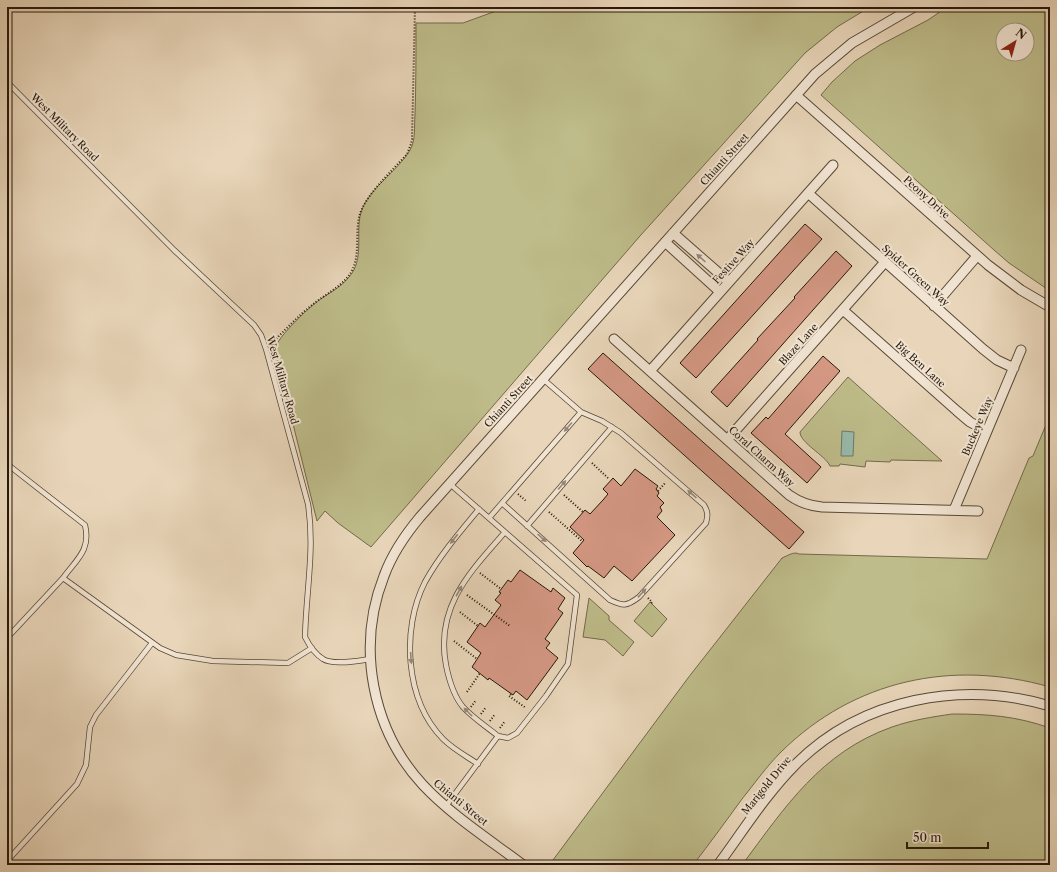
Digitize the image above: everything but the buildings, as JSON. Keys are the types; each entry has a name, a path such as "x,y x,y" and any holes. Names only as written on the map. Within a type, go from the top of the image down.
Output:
{"street":[{"name":"Chianti Street","path":"523,865 446,806 423,785 411,771 391,739 379,708 370,659 371,631 374,610 382,582 391,560 409,530 449,483 796,95 827,63 847,46 865,34 914,7"},
{"name":"Peony Drive","path":"796,95 977,256 1016,286 1050,307"},
{"name":"Festive Way","path":"650,371 833,165"},
{"name":"Spider Green Way","path":"808,193 990,355 1014,368"},
{"path":"673,233 729,282"},
{"path":"665,242 720,292"},
{"path":"934,306 977,256"},
{"name":"Blaze Lane","path":"728,440 885,262"},
{"name":"Big Ben Lane","path":"843,310 970,422 987,431"},
{"name":"Coral Charm Way","path":"614,339 788,495 807,505 822,507 978,511"},
{"name":"Buckeye Way","path":"954,510 1021,350"},
{"name":"Marigold Drive","path":"718,865 773,791 797,764 823,741 852,722 901,703 952,694 988,694 1007,696 1050,706"}],"lane":[{"name":"West Military Road","path":"7,82 174,250 254,325 261,335 306,496 311,520 312,543 305,637 312,648"},
{"path":"502,503 610,600 622,605 630,604 639,597 706,523 708,511 704,506 621,432 602,421 581,412 543,379"},
{"path":"489,518 581,412"},
{"path":"527,526 612,427"},
{"path":"7,464 84,525 87,536 86,547 63,578 7,638"},
{"path":"449,483 479,509 577,595 568,664 518,733 508,738 498,736 472,716 463,706 455,694 449,679 444,654 444,634 447,617 457,594 466,578 505,532"},
{"path":"478,764 444,739 431,724 419,700 412,672 410,641 414,610 425,583 454,539 479,509"},
{"path":"63,578 152,643 176,655 213,661 288,664 312,648 324,660 347,662 370,659"},
{"path":"7,861 77,784 86,765 90,727 96,715 152,643"},
{"path":"446,806 498,736"}],"path":[{"path":"266,349 311,306 340,285 350,274 356,261 358,224 361,210 370,196 409,150 412,139 415,7"},
{"path":"592,463 609,478"},
{"path":"658,491 666,482"},
{"path":"564,495 583,512"},
{"path":"549,512 582,541"},
{"path":"480,573 501,589"},
{"path":"467,595 510,626"},
{"path":"647,597 652,602 651,604"},
{"path":"460,612 478,626"},
{"path":"454,641 477,659"},
{"path":"467,692 480,673"},
{"path":"511,694 510,696 526,708"}],"shaded area":[{"path":"507,7 870,7 837,27 805,53 640,236 371,547 338,523 325,511 317,521 275,351 276,346 299,317 317,301 341,285 354,270 358,254 359,220 365,203 370,195 398,166 412,146 415,128 416,23 463,23"},
{"path":"947,7 1050,7 1050,291 1009,263 821,95 832,82 855,61 880,45 928,20"},
{"path":"848,377 942,461 866,461 865,467 840,464 839,466 830,466 808,445 801,436 800,432"},
{"path":"1050,415 1050,687 1013,679 977,675 941,676 906,682 872,692 840,708 809,727 781,752 765,769 693,865 559,865 553,860 688,678 782,558 790,554 797,553 987,559 1029,458 1033,456"},
{"path":"842,431 854,432 853,456 841,456"},
{"path":"589,598 609,616 609,620 634,642 623,656 605,640 583,637"},
{"path":"650,602 667,619 652,637 634,621"},
{"path":"952,714 1002,716 1050,728 1050,859 1047,865 742,865 774,822 806,784 825,766 845,751 867,738 892,727 914,721"}]}
